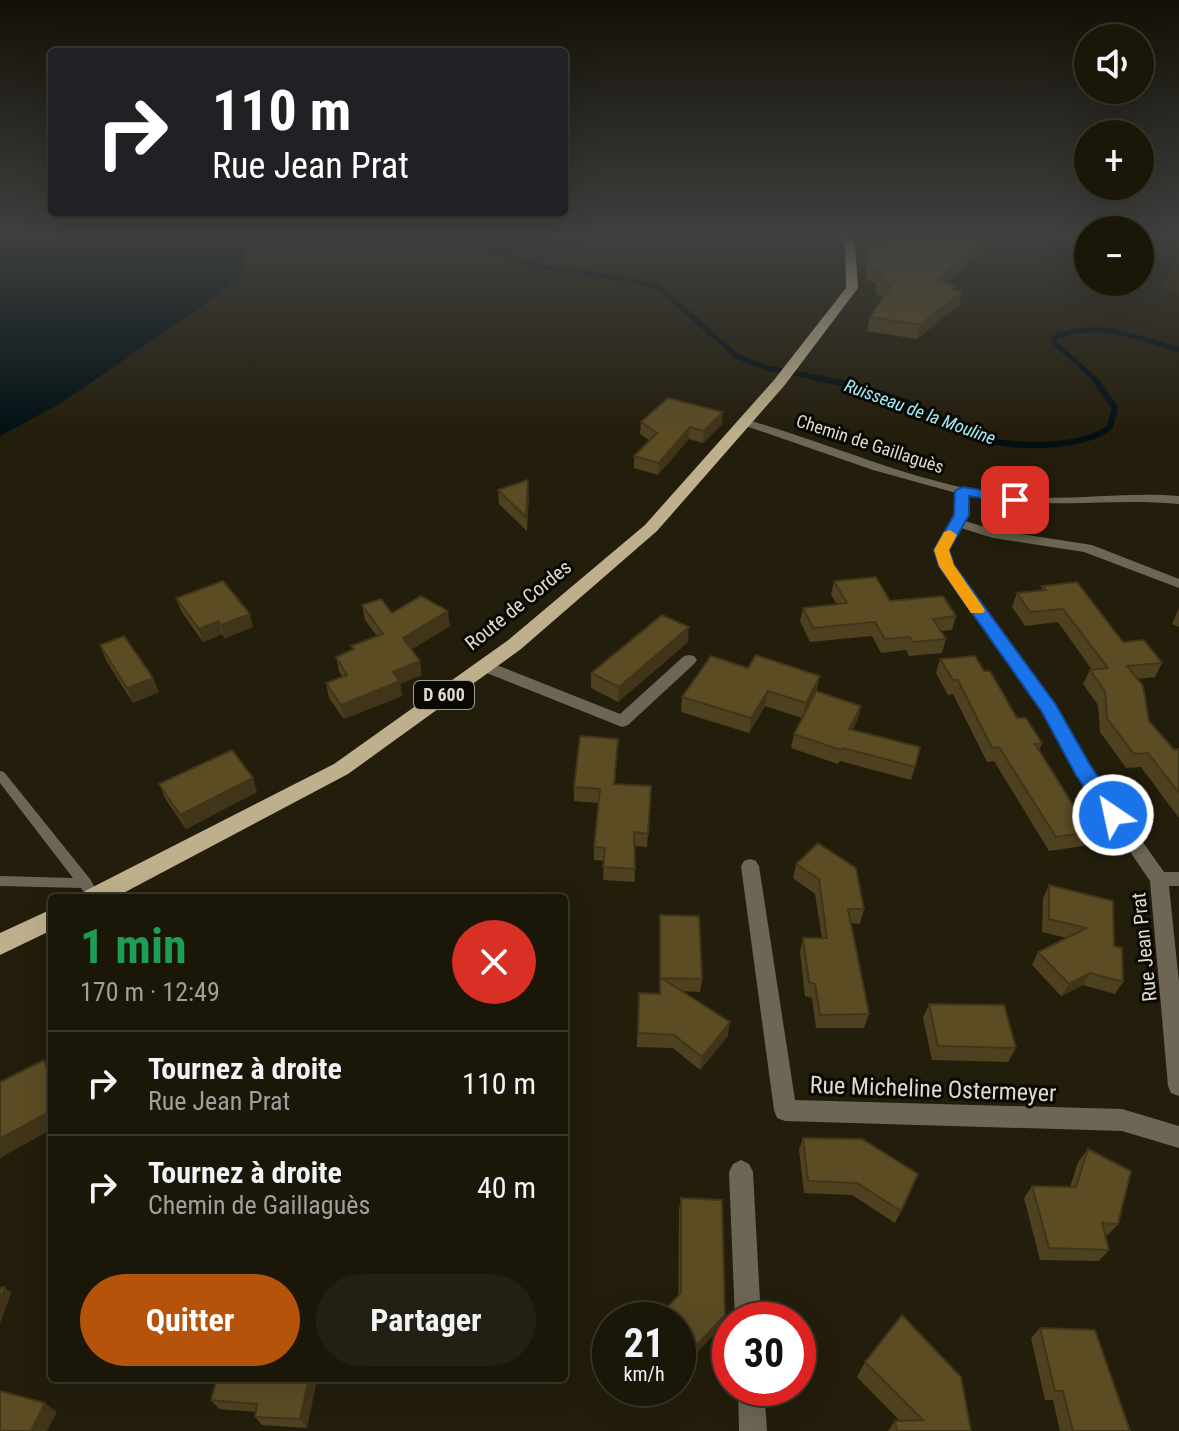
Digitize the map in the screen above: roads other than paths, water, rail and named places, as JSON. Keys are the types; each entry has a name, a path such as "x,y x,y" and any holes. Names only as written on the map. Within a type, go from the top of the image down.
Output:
{"main road":[{"name":"Route de Cordes","path":"91,892 341,769 514,645 651,528 779,383 841,303"},
{"path":"0,945 48,921"}],"street":[{"name":"Chemin de Gaillaguès","path":"744,422 906,476 962,491 1015,500 1179,500"},
{"name":"Rue Jean Prat","path":"962,491 962,515 941,550 947,566 1049,709 1083,770 1159,879 1179,1086"},
{"path":"958,523 993,534 1087,548 1179,584"},
{"path":"484,666 622,721 689,660"},
{"name":"Rue Micheline Ostermeyer","path":"750,866 785,1110 1122,1120 1179,1137"},
{"path":"1159,879 1179,879"},
{"path":"741,1172 747,1302"},
{"path":"752,1406 753,1431"}],"lane":[{"path":"0,775 91,892"},
{"path":"0,881 91,892"}],"waterway":[{"name":"Ruisseau de la Mouline","path":"676,303 738,357 768,368 829,380"},
{"name":"Ruisseau de la Mouline","path":"1094,379 1054,342 1055,337 1071,332 1102,330 1179,350"},
{"name":"Ruisseau de la Mouline","path":"816,378 906,402 978,437 1027,445 1082,440 1110,427 1115,408 1094,379"}]}
